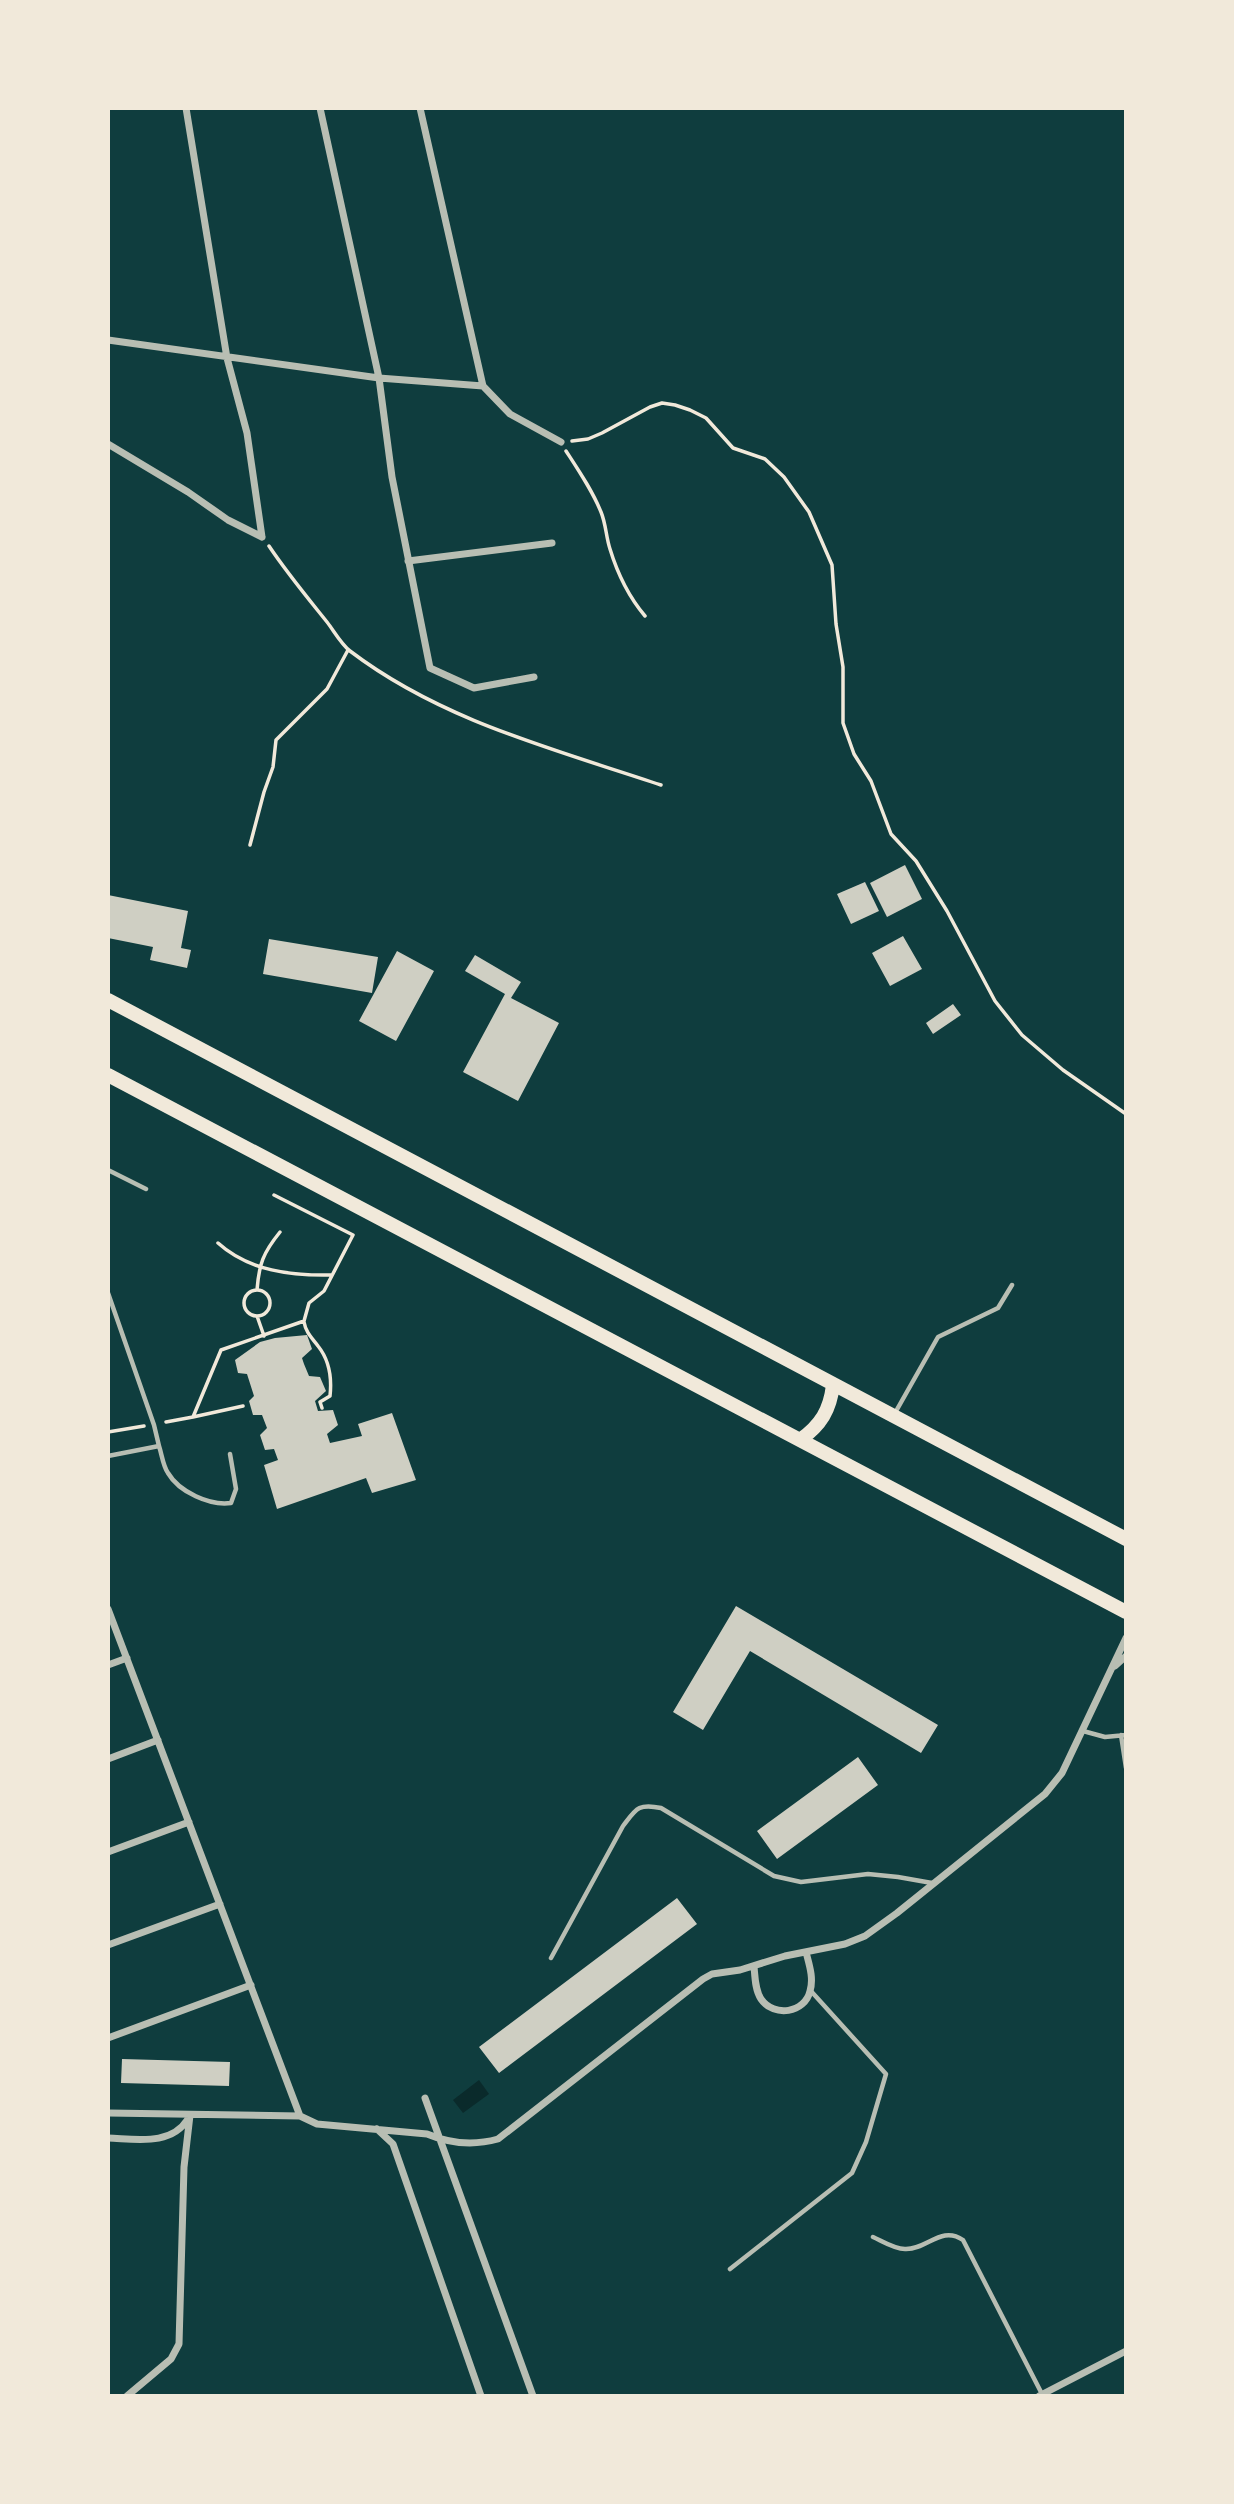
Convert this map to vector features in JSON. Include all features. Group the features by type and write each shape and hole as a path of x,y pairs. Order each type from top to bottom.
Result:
{"main road":[{"path":"108,1000 1125,1539"},
{"path":"108,1075 1125,1612"},
{"path":"800,1440 814,1430 824,1417 834,1385"}],"street":[{"path":"186,108 226,358 247,433 262,537"},
{"path":"320,108 379,378 392,477 430,668 474,688 534,677"},
{"path":"420,108 483,386 510,414 561,442"},
{"path":"108,340 379,378 483,386"},
{"path":"108,444 188,492 228,520 262,537"},
{"path":"408,561 552,543"},
{"path":"108,1609 300,2116"},
{"path":"108,2113 300,2116 317,2124 427,2134 440,2139 481,2144 498,2139 695,1984 712,1974 845,1944 865,1936 897,1913 1045,1794 1062,1773 1125,1637"},
{"path":"1112,1669 1125,1656"},
{"path":"108,1665 127,1658"},
{"path":"108,1759 158,1740"},
{"path":"108,1852 189,1822"},
{"path":"108,1945 220,1904"},
{"path":"754,1966 760,1997 774,2010 792,2010 800,2006 810,1990 806,1952"},
{"path":"108,2038 251,1985"},
{"path":"425,2098 533,2396"},
{"path":"108,2138 167,2137 181,2129 190,2115"},
{"path":"127,2396 171,2360 179,2343 184,2167 190,2115"},
{"path":"377,2128 393,2144 481,2396"},
{"path":"1041,2395 1125,2351"}],"lane":[{"path":"108,1170 146,1189"},
{"path":"892,1416 938,1337 998,1308 1012,1285"},
{"path":"108,1293 154,1425 168,1474 195,1495 217,1505 231,1503 236,1489 230,1454"},
{"path":"108,1457 159,1447"},
{"path":"1082,1731 1105,1737 1123,1735 1125,1768"},
{"path":"551,1958 623,1826 637,1808 645,1806 661,1808 774,1876 801,1882 867,1874 932,1883"},
{"path":"730,2269 852,2173 866,2142 886,2074 810,1990"},
{"path":"873,2237 901,2249 912,2248 944,2235 963,2240 1041,2395"}],"path":[{"path":"645,616 619,573 602,514 561,442 588,439 634,414 662,403 690,410 706,418 733,448 765,459 784,477 809,512 832,565 836,624 843,667 843,723 854,754 871,781 891,834 916,861 947,911 995,1001 1022,1035 1063,1070 1125,1114"},
{"path":"262,537 348,650 419,696 471,722 661,785"},
{"path":"250,845 273,767 276,740 327,688 348,650"},
{"path":"274,1195 353,1235 324,1291 309,1303 304,1312 306,1331 326,1357 332,1380 330,1396 320,1402 322,1408"},
{"path":"257,1290 259,1266 268,1247 279,1233"},
{"path":"218,1243 228,1252 259,1266 304,1276 332,1275"},
{"path":"257,1290 267,1295 270,1303 265,1313 257,1316 249,1313 244,1301 248,1293 257,1290"},
{"path":"257,1316 264,1336"},
{"path":"193,1417 221,1350 304,1321"},
{"path":"108,1432 243,1406"}],"water":[{"path":"479,2080 489,2094 463,2113 453,2100"}],"building":[{"path":"905,865 922,899 887,917 870,883"},
{"path":"865,882 879,911 851,924 837,894"},
{"path":"108,895 188,911 181,948 191,950 187,968 150,960 153,947 108,938"},
{"path":"903,936 922,969 890,986 872,953"},
{"path":"269,939 378,957 372,993 263,974"},
{"path":"397,951 434,971 396,1041 359,1021"},
{"path":"475,955 521,982 511,998 559,1023 518,1101 463,1072 505,994 465,971"},
{"path":"953,1004 961,1015 933,1034 926,1023"},
{"path":"307,1335 312,1349 302,1358 304,1364 309,1376 320,1377 326,1391 315,1401 318,1411 333,1410 338,1425 327,1434 330,1443 362,1436 358,1424 392,1413 416,1480 372,1493 366,1478 277,1509 264,1465 278,1460 274,1449 265,1450 260,1435 267,1428 262,1415 253,1415 249,1401 254,1396 247,1374 238,1373 235,1360 260,1342"},
{"path":"736,1606 938,1725 921,1753 750,1651 703,1730 673,1712"},
{"path":"858,1757 878,1785 777,1859 757,1831"},
{"path":"677,1898 697,1924 499,2073 479,2047"},
{"path":"122,2059 230,2062 229,2086 121,2083"}]}
